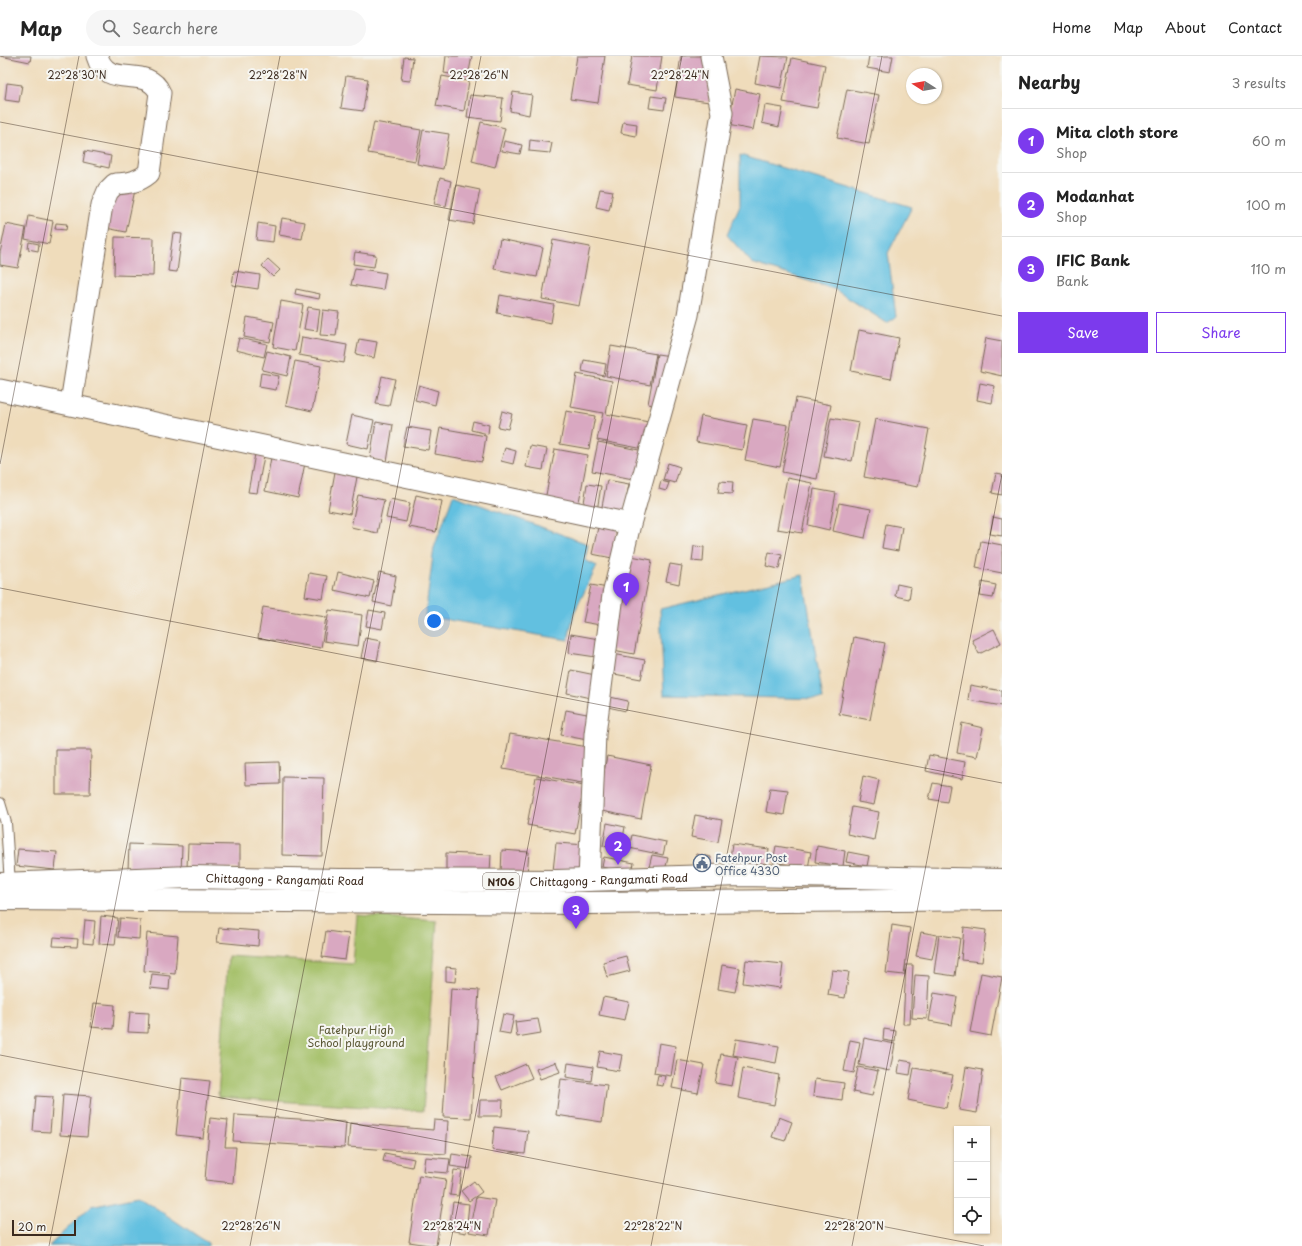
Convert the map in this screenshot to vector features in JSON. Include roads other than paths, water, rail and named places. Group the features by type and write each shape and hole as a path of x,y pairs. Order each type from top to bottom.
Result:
{"highway":[{"name":"Chittagong - Rangamati Road","path":"4,889 191,877 340,880 590,880 741,875 1002,880"},
{"name":"Chittagong - Rangamati Road","path":"4,889 580,903 1002,899"}],"street":[{"path":"71,403 102,205 108,191 115,184 139,181 149,173 160,93 157,86 150,80 112,74 105,71 99,64 97,56"},
{"path":"590,880 595,734 613,595 630,524 688,315 722,113 711,56"},
{"path":"0,390 71,403 630,524"}],"lane":[{"path":"0,803 6,823 4,889"}],"water":[{"path":"740,155 912,207 888,253 896,317 887,323 834,289 752,263 727,235 740,205"},
{"path":"453,495 588,544 585,560 597,566 574,613 568,640 425,616 434,548"},
{"path":"803,575 823,699 664,695 660,609"},
{"path":"138,1196 208,1243 208,1246 49,1246 91,1206"}],"place":[{"name":"Mita cloth store","path":"626,606"},
{"name":"Fatehpur Post Office 4330","path":"702,863"},
{"name":"Modanhat","path":"618,865"},
{"name":"IFIC Bank","path":"576,929"}],"park label":[{"name":"Fatehpur High School playground","path":"356,1035"}]}
